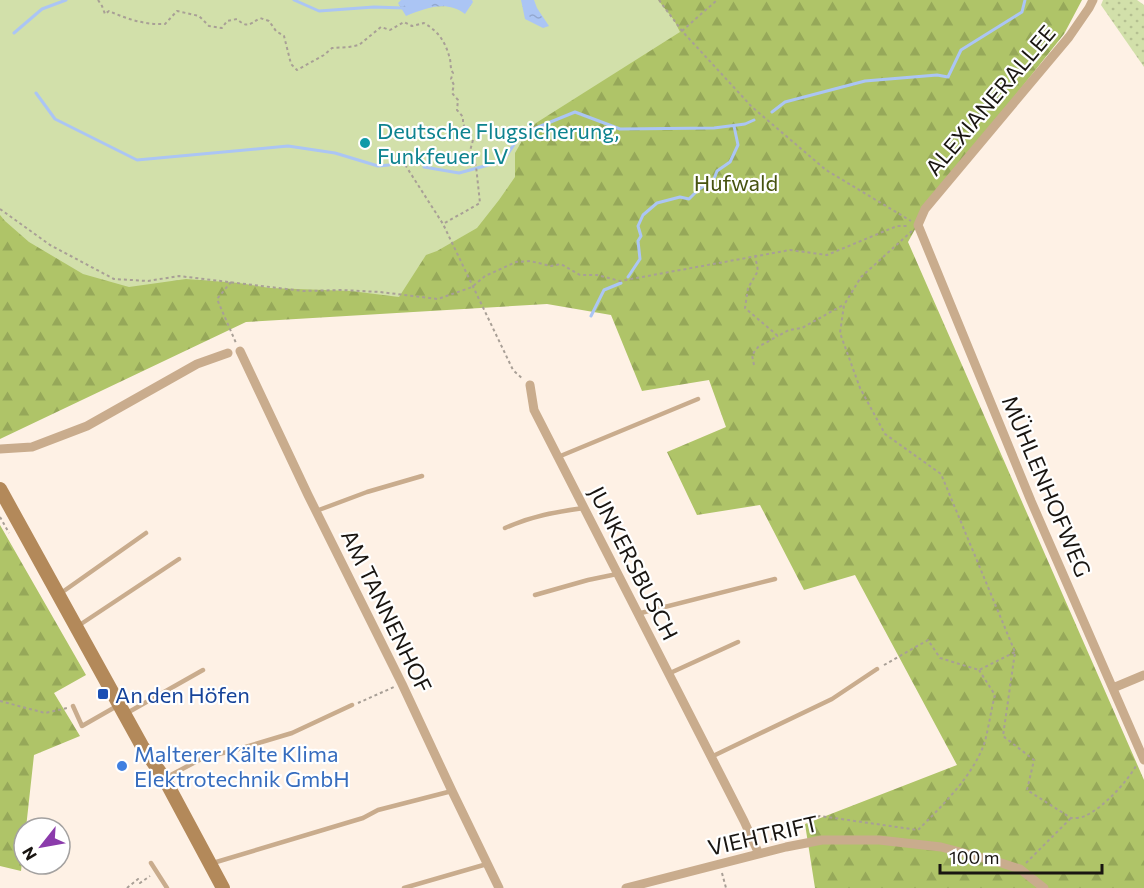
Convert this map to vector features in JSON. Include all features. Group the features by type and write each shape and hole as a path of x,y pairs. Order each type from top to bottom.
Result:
{"street":[{"name":"ALEXIANERALLEE","path":"918,225 926,209 1069,37 1093,0"},
{"name":"MÜHLENHOFWEG","path":"918,225 1031,501 1144,757"},
{"name":"AM TANNENHOF","path":"240,351 499,888"},
{"path":"0,449 32,447 79,430 197,364 228,353"},
{"name":"JUNKERSBUSCH","path":"530,385 534,410 759,854"},
{"path":"0,489 142,746 164,778 223,888"},
{"path":"1113,688 1144,675"},
{"name":"VIEHTRIFT","path":"626,888 822,840 879,840 941,847 998,862 1020,869 1044,888"}],"lane":[{"path":"228,353 240,351"},
{"path":"558,457 698,399"},
{"path":"316,511 367,492 422,476"},
{"path":"505,528 526,519 584,508"},
{"path":"58,595 146,533"},
{"path":"76,628 179,559"},
{"path":"535,596 617,574"},
{"path":"637,614 775,579"},
{"path":"668,674 738,642"},
{"path":"711,758 832,699 877,669"},
{"path":"73,706 82,726 122,710 203,670"},
{"path":"164,778 205,757 292,733 352,705"},
{"path":"211,864 363,818 378,810 452,791"},
{"path":"151,862 167,888"},
{"path":"404,888 488,864"}],"path":[{"path":"98,0 105,14 109,11 124,18 151,25 165,24 177,11 199,16 209,26 222,28 227,21 237,19 243,25 248,25 260,18 269,21 276,31 284,36 291,64 297,70 332,48 359,45 381,27 390,30 404,22 412,26 424,23 434,29 441,36 450,60 453,73 451,79 454,85 452,93 458,100 457,110 463,117 463,124 473,140 470,151 476,166 480,203 443,224"},
{"path":"659,0 682,31 752,107 826,170 918,225"},
{"path":"682,31 717,0"},
{"path":"402,160 443,224 513,370 530,385"},
{"path":"0,209 50,245 114,279 148,281 179,276 303,291 342,290 438,298 472,287 485,276 516,262 530,261 552,266 561,264 580,275 597,275 620,280 790,250 827,255 897,226 918,225"},
{"path":"918,225 861,277 844,305 840,333 860,388 885,434 941,474 1015,652 1003,736 1034,760 1027,790 1071,818"},
{"path":"755,255 758,271 748,288 745,308 778,336"},
{"path":"231,282 217,299 240,351"},
{"path":"754,365 752,355 758,347 789,330 802,328 844,305"},
{"path":"759,854 784,825 820,816 918,830 940,808 969,772 984,743 995,695 979,670 940,658 928,640 877,669"},
{"path":"979,670 1015,652"},
{"path":"352,705 402,684"},
{"path":"0,701 45,713 73,706"},
{"path":"1020,869 1071,818 1084,816 1100,806 1129,777 1144,757"},
{"path":"720,865 726,888"},
{"path":"127,888 138,879 141,883 157,871"}],"green space":[{"path":"0,0 658,0 674,20 680,32 536,123 526,134 515,153 515,177 477,228 426,255 399,297 351,291 270,288 186,279 129,287 83,274 29,242 0,215"},
{"name":"Hufwald","path":"534,0 1082,0 1064,34 929,204 908,242 1144,780 1144,888 815,888 805,824 957,765 855,575 804,590 760,505 697,515 667,452 726,427 709,380 642,391 611,315 547,304 246,322 0,439 0,93"},
{"path":"1103,0 1137,0 1144,5 1144,67 1101,5"},
{"path":"0,525 86,675 54,693 80,736 34,755 27,816 12,816 12,869 0,866"}],"water":[{"path":"401,0 472,0 473,2 465,14 444,6 429,8 406,16 398,3"},
{"path":"521,0 534,0 549,26 543,28 525,19"}],"waterway":[{"path":"14,33 42,9 66,0"},
{"path":"294,0 319,11 374,7 404,8"},
{"path":"772,112 785,102 865,81 937,75 948,77 961,50 1022,12 1025,0"},
{"path":"36,93 55,119 137,160 288,146 335,153 378,166 389,165"},
{"path":"424,167 459,173 503,161 521,134 575,112 620,129 714,128 745,124 754,120"},
{"path":"628,277 640,259 638,241 641,236 638,226 643,215 657,203 680,197 689,199 714,179 717,171 730,162 738,145 734,126"},
{"path":"591,316 604,290 621,283"}],"place":[{"name":"Deutsche Flugsicherung, Funkfeuer LV","path":"365,143"},
{"name":"An den Höfen","path":"103,694"},
{"name":"Malterer Kälte Klima Elektrotechnik GmbH","path":"122,766"}]}
